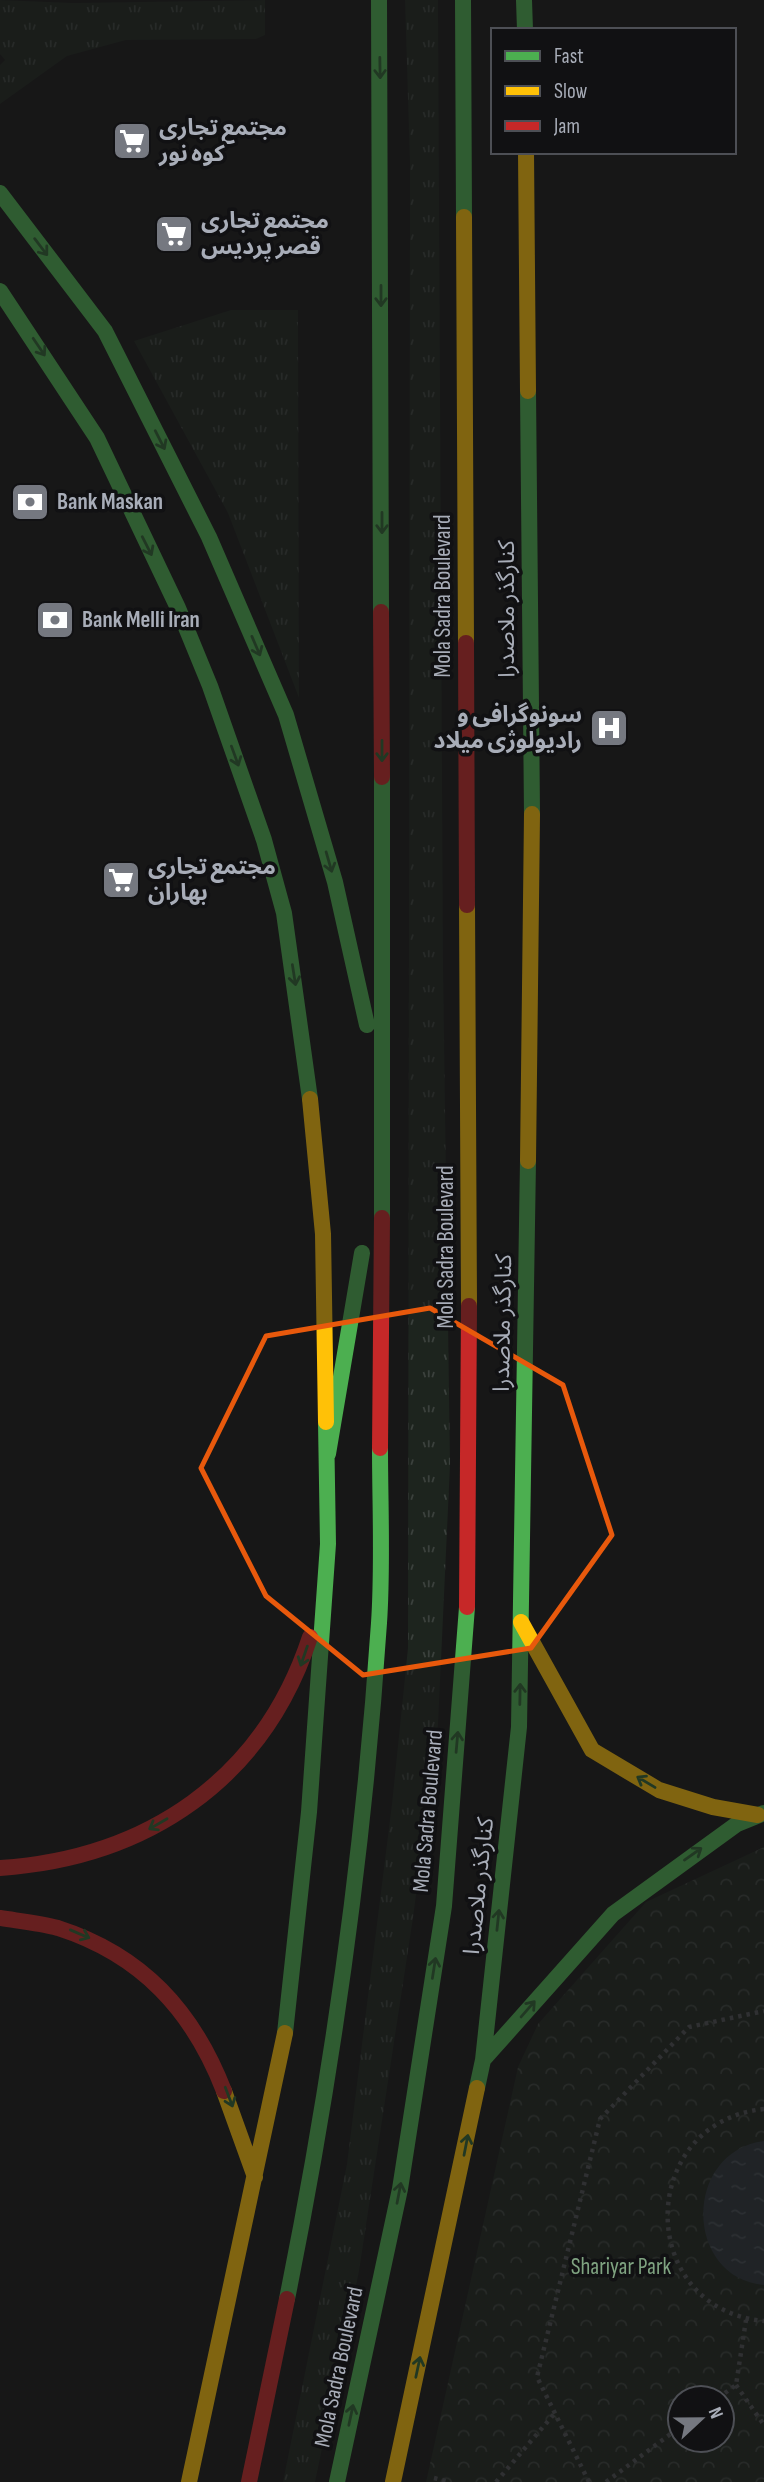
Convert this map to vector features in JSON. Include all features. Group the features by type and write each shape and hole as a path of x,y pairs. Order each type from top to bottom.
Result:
{"main road":[{"path":"249,2482 310,2185 352,1911 379,1621 383,1098 379,0"},
{"name":"Mola Sadra Boulevard","path":"337,2482 400,2189 442,1920 467,1616 469,1283 463,0"},
{"path":"524,0 525,28"},
{"name":"کنارگذر ملاصدرا","path":"393,2482 483,2060 519,1727 532,871 526,154"},
{"path":"0,193 105,331 209,537 286,715 335,882 383,1098 356,1297 328,1454"},
{"path":"0,291 97,438 178,608 241,772 284,913 317,1148 324,1234 328,1454 325,1591 309,1812 285,2035 256,2181 189,2482"},
{"path":"0,1868 24,1868 68,1861 112,1847 153,1828 198,1800 242,1758 278,1713 302,1663 325,1591"},
{"path":"521,1622 592,1750 659,1790 713,1807 761,1814"},
{"path":"483,2060 613,1914 737,1824 761,1814"},
{"path":"7,1919 65,1928 104,1945 139,1966 166,1993 192,2024 218,2071 256,2181"},
{"path":"235,2482 257,2442"}],"path":[{"path":"589,2482 537,2377 600,2119 689,2027 764,2011"},
{"path":"764,2109 745,2111 712,2126 686,2152 670,2185 665,2219 672,2253 689,2283 715,2306 746,2320 764,2321"},
{"path":"746,2320 736,2385 764,2425"},
{"path":"496,2482 555,2413"},
{"path":"606,2482 666,2437"}],"highlighted area":[{"path":"430,1308 563,1385 612,1535 531,1648 363,1675 266,1596 201,1468 266,1336"}],"green space":[{"path":"0,0 73,3 265,0 265,35 256,39 126,40 67,56 0,104 0,65 5,60 0,54"},
{"path":"405,0 438,0 443,964 450,1465 438,1725 413,1918 359,2271 315,2482 283,2482 347,2164 392,1804 408,1648 410,164"},
{"path":"231,310 298,310 299,698 228,513 134,341"},
{"name":"Shariyar Park","path":"764,1847 764,2482 426,2482 518,2067 538,2024 646,1902"}],"water":[{"path":"764,2141 764,2285 738,2277 719,2261 707,2239 703,2214 707,2190 718,2167 737,2150"}],"traffic: fast":[{"path":"379,0 381,612"},
{"path":"463,0 464,217"},
{"path":"524,0 525,28"},
{"path":"0,193 105,331 209,537 286,715 335,882 367,1025"},
{"path":"0,291 97,438 178,608 210,686 264,840 284,913 310,1099"},
{"path":"528,391 532,814"},
{"path":"382,777 382,1218"},
{"path":"477,2088 483,2060 519,1727 528,1161"},
{"path":"328,1454 362,1253"},
{"path":"285,2033 309,1812 328,1544 326,1422"},
{"path":"287,2299 332,2047 365,1793 380,1601 380,1448"},
{"path":"337,2482 400,2189 444,1906 467,1607"},
{"path":"483,2060 613,1914 737,1824 764,1813"}],"traffic: slow":[{"path":"526,154 528,391"},
{"path":"464,217 466,643"},
{"path":"528,1161 532,814"},
{"path":"467,905 469,1306"},
{"path":"310,1099 323,1234 326,1422"},
{"path":"521,1622 592,1750 659,1790 713,1807 758,1815"},
{"path":"189,2482 285,2033"},
{"path":"393,2482 477,2088"},
{"path":"224,2091 255,2177"}],"traffic: jam":[{"path":"381,612 382,777"},
{"path":"466,643 467,905"},
{"path":"380,1448 382,1218"},
{"path":"467,1607 469,1306"},
{"path":"0,1868 54,1861 104,1848 150,1828 192,1802 230,1770 262,1732 289,1688 310,1637"},
{"path":"0,1918 58,1928 88,1939 139,1970 180,2011 197,2036 224,2091"},
{"path":"249,2482 287,2299"}],"place":[{"name":"مجتمع تجاری کوه نور","path":"132,141"},
{"name":"مجتمع تجاری قصر پردیس","path":"174,234"},
{"name":"Bank Maskan","path":"30,502"},
{"name":"Bank Melli Iran","path":"55,620"},
{"name":"سونوگرافی و رادیولوژی میلاد","path":"609,728"},
{"name":"مجتمع تجاری بهاران","path":"121,880"}]}
